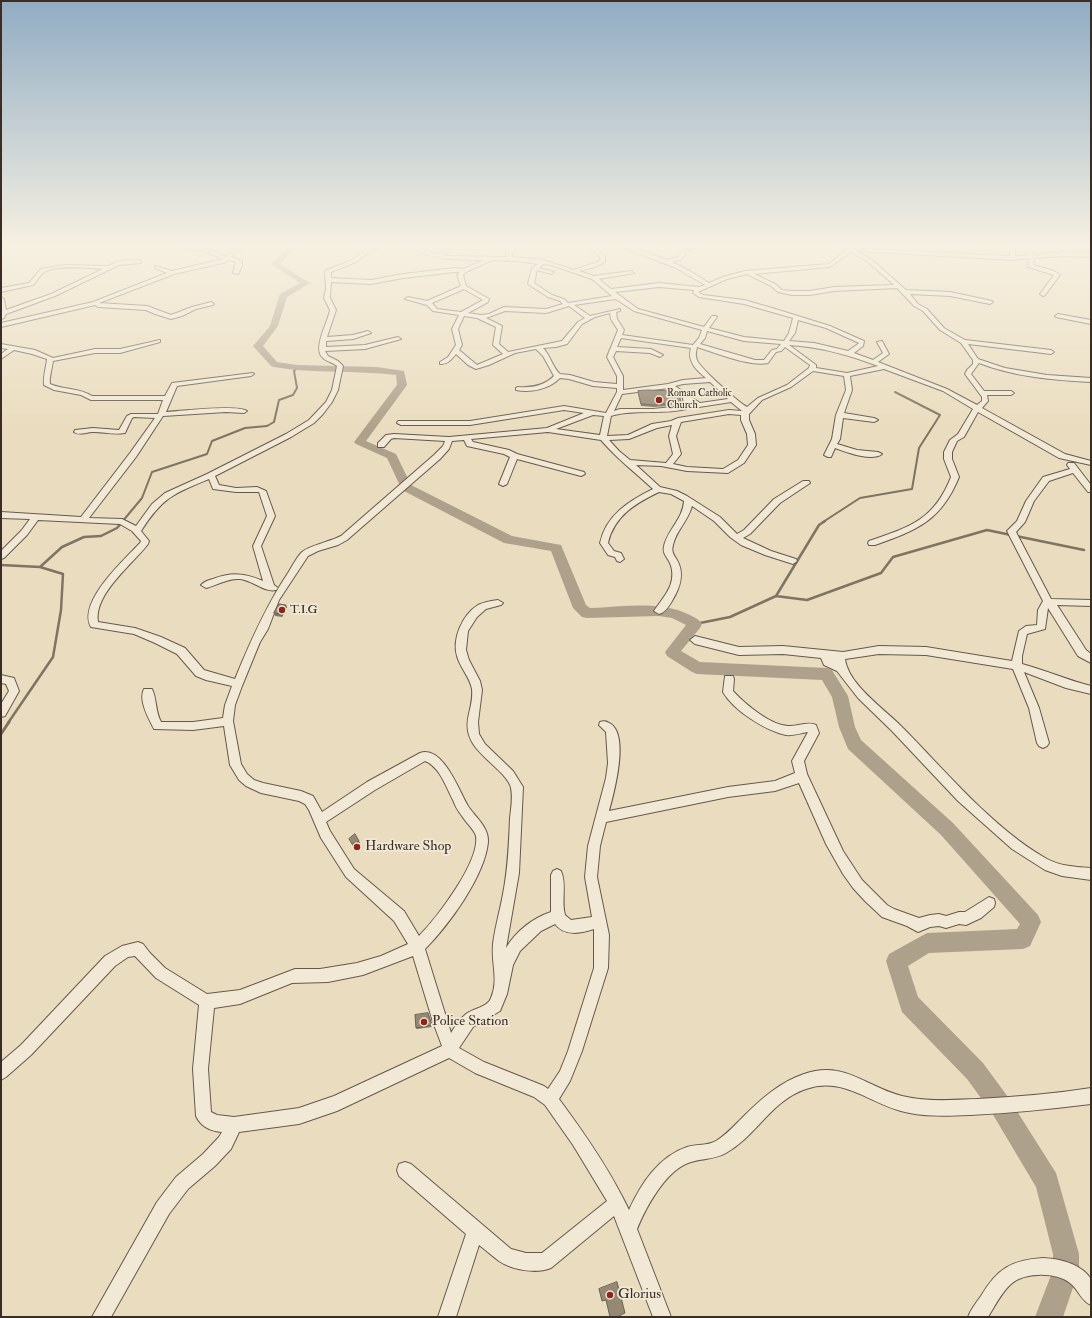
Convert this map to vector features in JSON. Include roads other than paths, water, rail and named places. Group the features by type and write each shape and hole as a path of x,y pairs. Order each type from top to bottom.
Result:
{"street":[{"path":"2,310 1,324 73,308"},
{"path":"140,308 147,308 171,317 180,315 196,308"},
{"path":"136,532 162,499 171,493 287,438 309,425 330,400 335,388 339,369 336,362 325,357 322,349 323,339 332,315 331,308"},
{"path":"434,308 435,310 463,313 480,317 499,326 496,346 507,354"},
{"path":"442,363 450,358 460,343 455,329 463,313 475,308"},
{"path":"480,317 491,315 504,309 546,311 557,308"},
{"path":"574,308 589,318"},
{"path":"455,350 470,364 476,367 487,364 507,354 563,343 569,339 580,323 589,318 621,308"},
{"path":"631,308 657,316 750,340 823,346 850,353 934,386 978,408 1065,457 1091,463"},
{"path":"763,308 846,334 862,342 861,345 850,353"},
{"path":"921,308 925,310 938,324 963,342 975,363 1036,375 1091,380"},
{"path":"603,438 608,415 621,389 620,376 610,357 620,330 614,319 613,311"},
{"path":"1058,316 1091,322"},
{"path":"714,317 706,329 702,341 695,346 692,354 694,361 702,373 719,386 746,412"},
{"path":"619,336 695,346 763,362 768,360 774,351 779,350 785,344 792,331 796,317"},
{"path":"323,339 368,333"},
{"path":"322,349 365,347 398,339"},
{"path":"50,360 95,351 120,351 158,341"},
{"path":"874,362 886,354 880,342"},
{"path":"963,342 1051,352"},
{"path":"785,344 810,362 813,365 812,369"},
{"path":"1,346 42,354 50,358 49,373 46,378 47,385 56,390 83,393 91,398 155,400 168,398"},
{"path":"537,347 548,356 552,369 558,376 570,377 593,384 621,389 670,386 675,383 710,380"},
{"path":"1,356 12,349"},
{"path":"614,349 651,351 660,355"},
{"path":"872,543 907,531 931,516 949,492 955,477 948,459 948,452 954,440 961,435 973,413 985,401 985,397 968,374 975,363"},
{"path":"381,445 389,437 394,436 449,439 548,430 603,438 629,437 655,426 673,423 678,420 729,412 746,412 760,400 789,386 812,369 847,376 884,367"},
{"path":"84,519 133,455 161,415 172,386 178,383 251,374"},
{"path":"518,389 527,390 542,387 550,384 558,376"},
{"path":"828,455 836,440 840,415 849,390 847,376"},
{"path":"670,386 699,405 732,400"},
{"path":"982,393 1011,393"},
{"path":"401,423 470,423 564,408 594,414 608,415 613,412 620,411 653,412 684,408 688,404 686,397"},
{"path":"78,432 94,430 122,431 132,415 161,415 226,410 244,411"},
{"path":"628,462 668,465 687,469 725,471 741,461 746,450 752,445 751,434 745,420 746,412"},
{"path":"548,430 578,417 594,414"},
{"path":"840,415 874,420"},
{"path":"668,465 678,451 672,436 678,420"},
{"path":"466,437 470,444 506,452 514,456 581,474"},
{"path":"603,438 616,453 658,489 672,492 688,500 717,519 737,538 760,550 793,561"},
{"path":"449,439 442,452 421,470 410,483 344,538 335,543 315,549 305,554 280,591 263,630 255,642 236,686 230,705 228,721 236,765 243,777 250,783 261,788 301,796 312,804 325,834 350,873 399,916 417,946 440,1022 451,1050 456,1055 480,1068 539,1091 550,1100 583,1145 617,1203 629,1229 662,1317"},
{"path":"833,445 868,455 878,454"},
{"path":"503,484 514,456"},
{"path":"1065,457 1091,490"},
{"path":"1074,470 1046,479 1030,501 1021,522 1011,531 1048,602 1054,608 1082,653 1091,660"},
{"path":"211,475 216,487 236,490 257,489 262,491 265,495 271,516 257,546 270,587"},
{"path":"737,538 747,532 776,500 806,483"},
{"path":"620,559 618,555 611,553 604,543 608,527 630,505 658,489"},
{"path":"659,611 670,598 678,573 673,561 668,555 668,548 671,537 687,513 688,500"},
{"path":"1,515 35,518 84,519 122,522 129,525 141,535 145,541 144,544 122,566 98,602 92,616 94,625 135,631 158,640 181,651 200,673 206,676 236,683 236,686"},
{"path":"1,556 24,533 35,518"},
{"path":"206,585 233,575 248,577 280,591"},
{"path":"1048,602 1091,603"},
{"path":"1042,743 1034,708 1017,666 1016,656 1024,630 1039,630 1042,627 1042,610 1048,602"},
{"path":"498,603 484,606 478,610 465,626 460,640 462,657 472,675 477,690 472,718 473,732 484,749 505,769 517,787 511,885 499,953 499,967 503,978"},
{"path":"696,640 739,651 783,650 839,656 849,656 879,650 926,651 1017,666 1038,672 1070,685 1091,690"},
{"path":"825,654 828,662 841,668"},
{"path":"839,656 841,668 858,690 946,780 1001,832 1049,867 1067,872 1091,874"},
{"path":"1,679 10,681 14,691 1,712"},
{"path":"729,679 728,692 734,700 772,726 786,731 810,727 812,728 814,733 798,761 801,776 810,791 825,830 837,853 854,878 882,910 895,917 913,920 918,925 930,921 939,920 946,922 959,918 966,919 989,903"},
{"path":"148,692 152,717 158,726 203,726 228,721"},
{"path":"550,1100 565,1076 575,1051 601,968 602,936 598,922 591,877 594,846 612,778 614,763 613,738 611,730 604,725"},
{"path":"1,1072 26,1050 110,961 123,951 138,949 145,959 164,977 206,1000 244,996 294,975 313,976 371,966 417,946 433,930 458,897 469,878 482,841 481,832 464,811 436,762 424,756 410,762 371,786 320,820"},
{"path":"602,818 727,792 781,785 801,776"},
{"path":"557,875 557,917 561,923 569,926 588,926 598,922"},
{"path":"206,1000 207,1009 201,1053 199,1086 204,1116 214,1123 234,1125 299,1116 337,1103 451,1050 459,1033 465,1026 476,1016 492,1009 495,1005 501,990 509,955 513,946 521,937 542,922 550,918 557,917"},
{"path":"629,1229 643,1201 659,1177 672,1164 687,1155 716,1149 727,1142 781,1094 793,1086 813,1079 828,1077 859,1084 899,1104 949,1108 1052,1101 1091,1096"},
{"path":"101,1317 163,1208 182,1183 209,1160 225,1143 234,1125"},
{"path":"405,1170 506,1256 526,1262 545,1262 617,1203"},
{"path":"447,1317 475,1231"},
{"path":"977,1317 1000,1283 1008,1276 1020,1270 1038,1266 1055,1267 1066,1270 1088,1287"}],"waterway":[{"path":"280,308 274,326 258,346 274,364 297,368 377,370 401,373 402,385 360,442 392,456 406,487 509,540 556,548 580,608 587,613 659,611 675,614 695,624 672,652 697,668 827,674 840,696 847,727 854,744 947,829 1031,922 1023,939 927,943 896,961 910,1004 975,1071 1000,1105 1047,1182 1066,1254 1066,1270 1049,1317"},
{"path":"122,522 142,498 152,472 207,454 212,441 245,428 267,426 274,422 279,400 293,395 297,388 294,371 297,368"},
{"path":"823,522 860,498 912,489 919,448 940,415 895,392"},
{"path":"40,567 62,547 84,537 101,536 117,528 123,521"},
{"path":"776,596 819,525 825,521"},
{"path":"776,596 807,600 881,573 893,557 987,530 1011,535"},
{"path":"1016,536 1084,550"},
{"path":"1,565 40,567"},
{"path":"8,723 53,657 61,610 63,574 40,567"},
{"path":"695,624 730,617 776,596"},
{"path":"1,734 9,722"}],"place":[{"name":"Roman Catholic Church","path":"659,400"},
{"name":"T.I.G","path":"282,610"},
{"name":"Hardware Shop","path":"357,847"},
{"name":"Police Station","path":"424,1022"},
{"name":"Glorius","path":"610,1295"}]}
